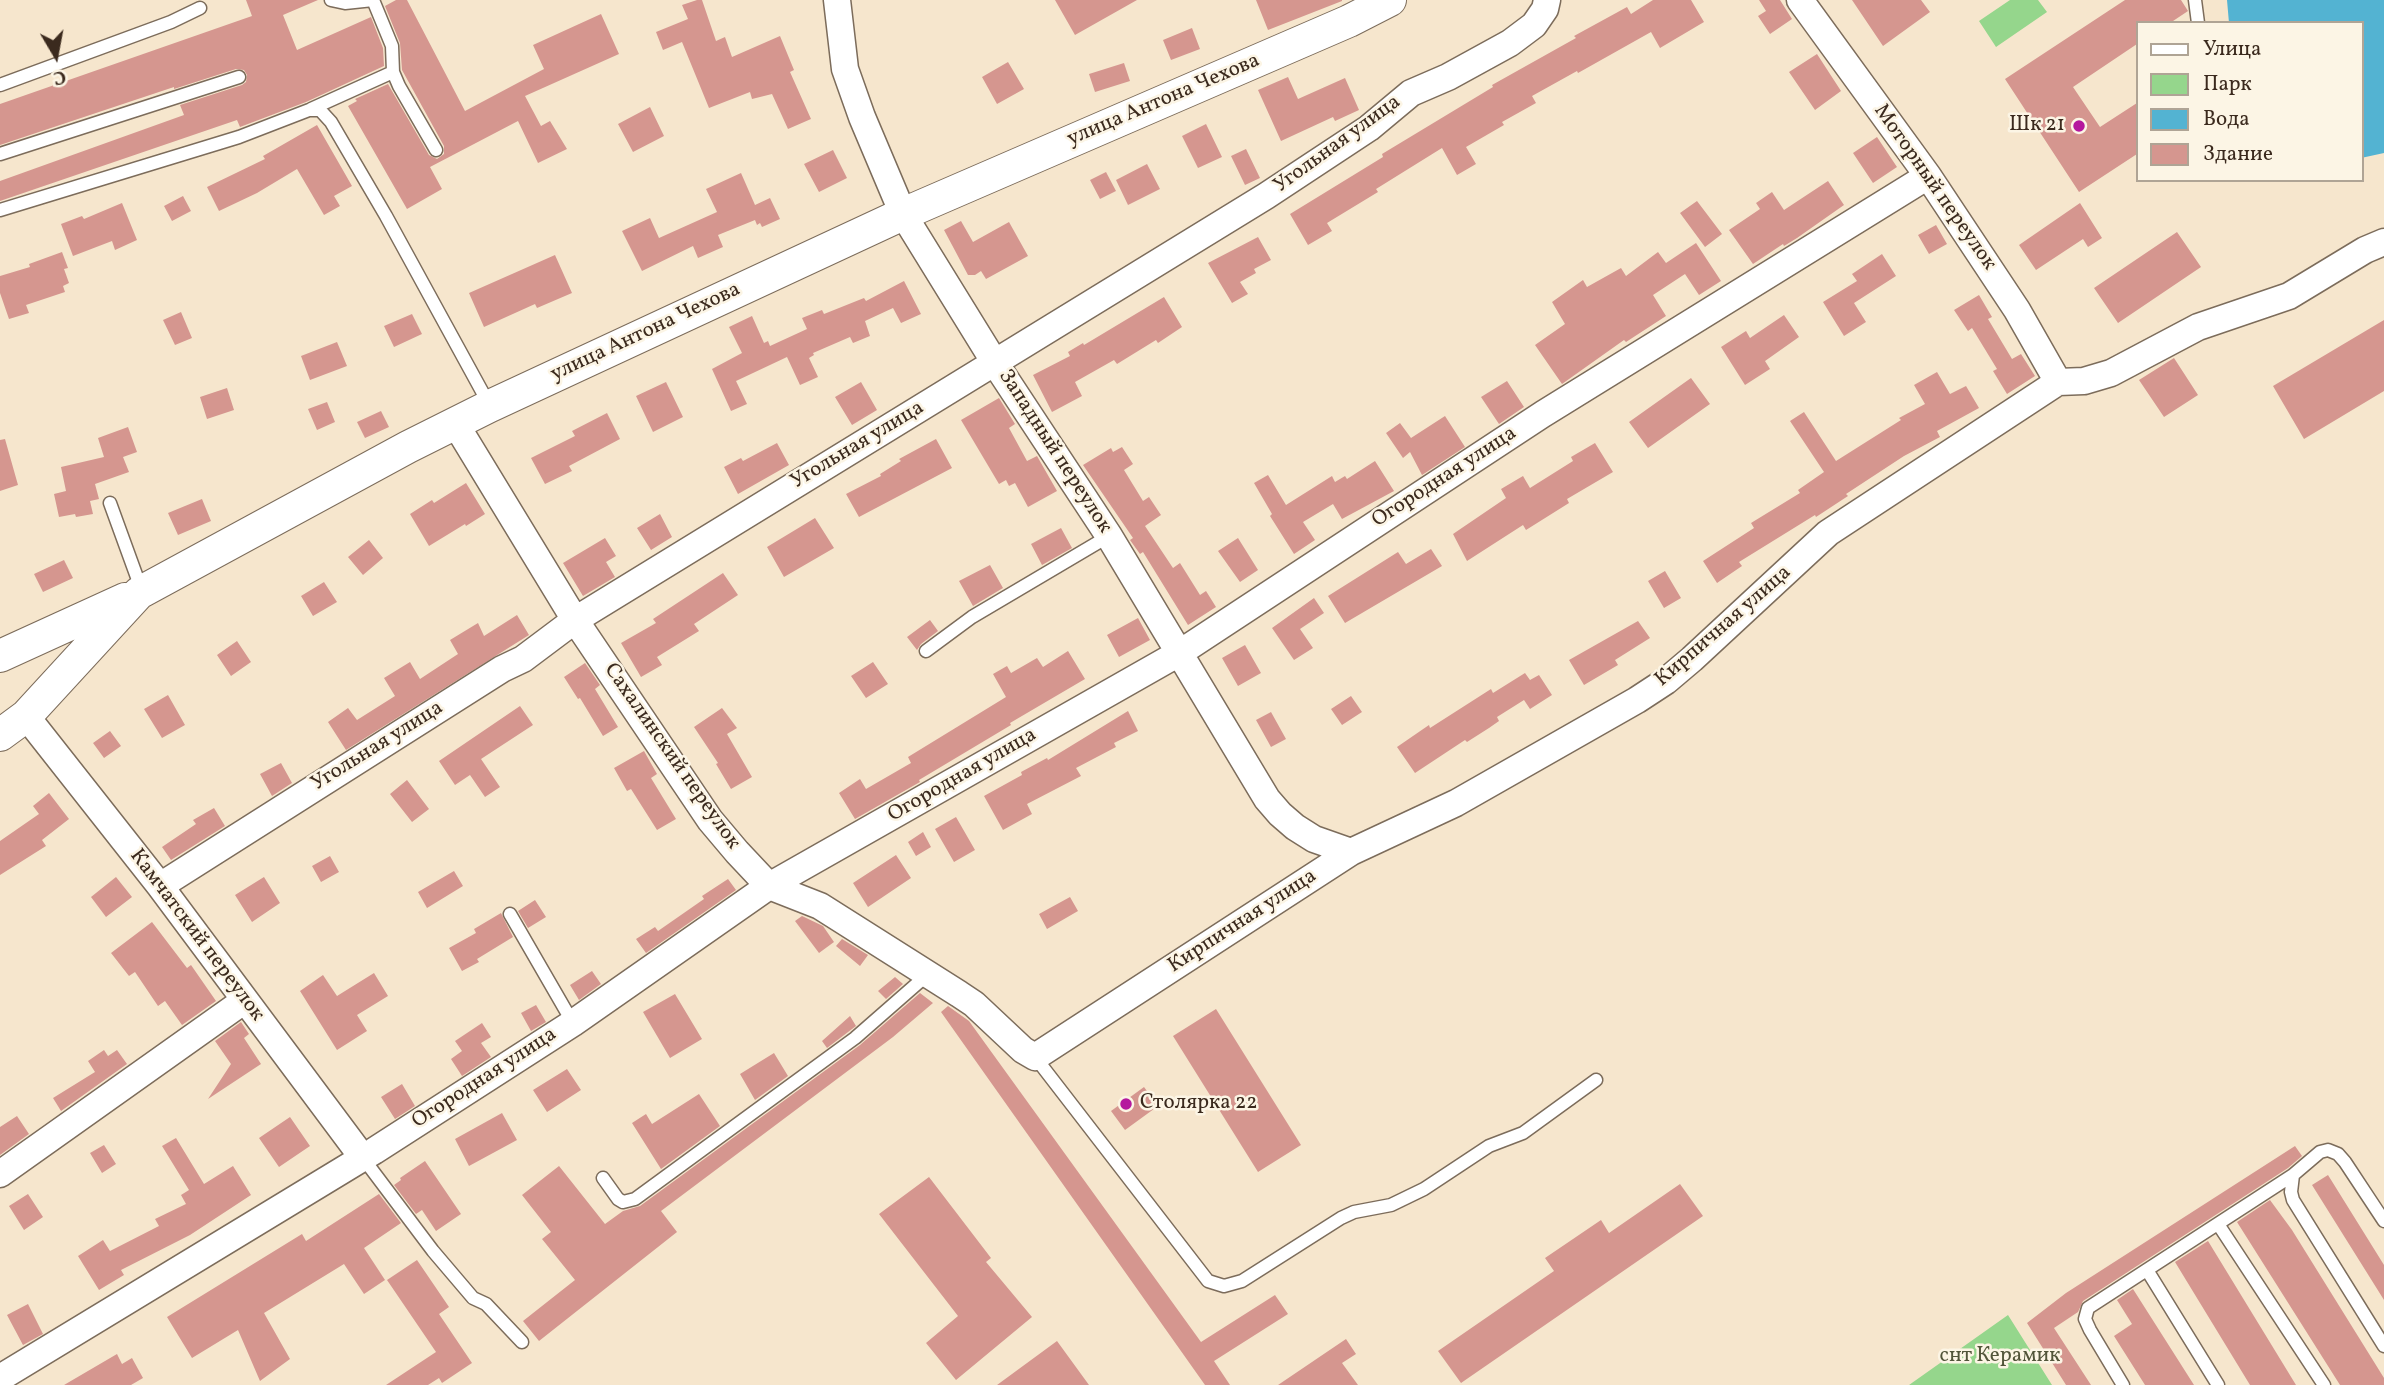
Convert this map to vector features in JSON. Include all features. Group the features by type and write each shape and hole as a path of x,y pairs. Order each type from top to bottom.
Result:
{"street":[{"name":"Западный переулок","path":"837,0 845,69 903,214 995,363 1109,536 1267,799 1280,814 1314,839 1351,852"},
{"name":"улица Антона Чехова","path":"0,735 26,716 141,592 455,423 903,214 1349,21 1390,0"},
{"name":"Угольная улица","path":"160,886 502,669 523,659 575,620 1266,196 1369,128 1411,93 1448,77 1510,43 1534,25 1545,9 1547,0"},
{"name":"Моторный переулок","path":"1800,0 1927,176 2017,310 2058,382"},
{"name":"Огородная улица","path":"2,1378 363,1158 573,1023 769,886 1181,652 1543,414 1927,176"},
{"name":"Кирпичная улица","path":"1035,1057 1351,852 1456,803 1666,681 1702,651 1828,533 2058,382 2099,378 2111,373 2198,327 2289,296 2365,250 2384,242"},
{"name":"Сахалинский переулок","path":"455,423 575,620 710,820 769,886 820,906 974,1004 1023,1050 1035,1057"},
{"path":"0,656 141,592"},
{"name":"Камчатский переулок","path":"26,716 160,886 363,1158"},
{"path":"0,1174 245,1000"}],"lane":[{"path":"331,0 345,3 373,0 392,46 393,72 398,86 436,150"},
{"path":"2195,0 2198,21"},
{"path":"0,85 171,22 200,8"},
{"path":"0,210 239,137 309,110 393,72"},
{"path":"0,154 239,77"},
{"path":"309,110 320,110 331,122 490,406"},
{"path":"110,503 141,592"},
{"path":"926,651 972,617 1109,536"},
{"path":"510,915 573,1023"},
{"path":"603,1178 618,1199 623,1202 635,1199 855,1038 927,975"},
{"path":"1035,1057 1208,1280 1224,1286 1242,1281 1348,1215 1391,1205 1424,1189 1489,1146 1523,1133 1596,1080"},
{"path":"2123,1385 2085,1319 2088,1308 2293,1175 2311,1158 2328,1150 2337,1154 2384,1221"},
{"path":"363,1158 433,1251 473,1298 486,1304 522,1342"},
{"path":"2293,1175 2293,1200 2384,1346"},
{"path":"2218,1224 2324,1385"},
{"path":"2147,1270 2218,1385"}],"green space":[{"path":"2010,0 2038,0 2047,12 1996,47 1979,21"},
{"name":"снт Керамик","path":"2008,1315 2052,1385 1909,1385"}],"water":[{"path":"2227,0 2384,0 2384,153 2363,158 2363,21 2229,21"}],"building":[{"path":"246,0 318,0 283,15 297,50 371,17 383,48 384,66 306,102 240,127 237,120 0,201 0,181 184,115 180,105 242,85 246,82 247,75 244,70 236,69 0,145 0,104 252,16"},
{"path":"396,0 407,0 465,111 544,69 533,45 601,14 619,54 525,96 541,126 550,121 567,149 538,163 518,121 430,167 442,189 407,209 348,106 357,101 355,99 388,84 429,155 437,159 444,154 444,146 402,70 400,43 385,6"},
{"path":"702,0 716,41 725,37 732,57 780,36 794,70 790,72 811,119 788,129 772,94 752,99 750,92 709,108 682,42 663,50 656,32 688,19 682,5"},
{"path":"1055,0 1137,0 1075,35"},
{"path":"1256,0 1342,0 1342,1 1268,30"},
{"path":"1653,0 1691,0 1704,22 1660,48 1651,32 1532,96 1536,103 1466,147 1476,164 1457,175 1442,148 1327,223 1332,231 1308,245 1290,214 1493,87 1492,85 1576,38 1574,36 1627,7 1631,14"},
{"path":"1759,0 1780,0 1792,19 1770,34 1758,16 1766,11"},
{"path":"1852,0 1921,0 1930,12 1883,46"},
{"path":"2125,0 2181,0 2188,11 2173,21 2136,21 2136,45 2073,87 2100,127 2136,104 2136,155 2079,192 2005,79"},
{"path":"1192,28 1200,49 1171,60 1163,40"},
{"path":"1817,54 1841,91 1815,110 1789,72"},
{"path":"1008,62 1024,89 997,104 982,77"},
{"path":"1124,63 1130,81 1095,92 1089,74"},
{"path":"1288,77 1298,99 1345,78 1359,110 1335,121 1333,117 1281,141 1258,90"},
{"path":"650,107 664,136 633,152 618,124"},
{"path":"1206,124 1222,157 1198,168 1182,136"},
{"path":"317,125 352,186 334,196 340,206 324,215 297,169 257,193 219,211 207,187 265,159 263,156"},
{"path":"1877,137 1897,167 1873,183 1853,153"},
{"path":"1246,149 1260,178 1245,185 1231,156"},
{"path":"833,150 847,178 819,192 804,164"},
{"path":"1147,164 1160,189 1128,205 1116,180"},
{"path":"1106,172 1116,191 1100,199 1090,180"},
{"path":"741,173 755,205 770,198 780,219 762,227 760,223 757,225 755,220 718,235 723,247 698,258 693,246 642,271 622,231 650,218 659,238 717,212 706,189"},
{"path":"1828,181 1844,205 1797,238 1753,264 1729,230 1760,209 1756,203 1772,192 1784,210"},
{"path":"183,196 191,211 172,221 164,206"},
{"path":"1697,201 1722,234 1705,247 1680,213"},
{"path":"122,203 137,240 115,250 112,241 73,256 61,224 82,216 84,219"},
{"path":"2080,203 2102,238 2088,247 2083,239 2036,270 2019,245"},
{"path":"961,221 973,242 1009,222 1028,256 986,279 981,271 968,275 944,230"},
{"path":"1936,225 1947,244 1929,254 1918,235"},
{"path":"2177,232 2201,267 2118,323 2094,288"},
{"path":"1258,237 1271,260 1254,269 1256,273 1240,282 1248,294 1232,303 1208,263"},
{"path":"1696,243 1721,281 1699,295 1685,274 1653,295 1666,316 1626,342 1624,340 1562,384 1535,345 1565,324 1552,302 1583,280 1587,287 1621,268 1626,276 1658,252 1666,263"},
{"path":"62,252 68,268 64,269 69,283 63,286 65,292 26,305 29,313 9,319 0,293 0,276 30,267 29,264"},
{"path":"1882,254 1896,276 1854,303 1866,322 1844,336 1823,302 1857,281 1852,274"},
{"path":"555,255 572,293 537,308 535,304 484,327 469,293"},
{"path":"904,281 921,314 901,323 893,308 865,321 870,336 853,343 850,337 813,353 809,358 818,377 800,385 787,357 736,381 747,404 731,411 712,369 742,353 729,327 752,316 764,343 768,341 770,346 807,329 802,318 822,310 824,314 864,298 866,301"},
{"path":"1979,295 1992,317 1988,319 2012,359 2021,354 2035,376 2007,394 1993,371 1997,369 1972,328 1968,331 1954,310"},
{"path":"1164,297 1182,327 1158,343 1156,340 1117,364 1114,360 1075,382 1082,396 1052,412 1033,375 1070,356 1068,352"},
{"path":"181,312 192,338 175,345 163,320"},
{"path":"412,314 422,334 394,347 384,326"},
{"path":"1784,315 1799,337 1765,361 1770,369 1745,385 1721,347 1746,331 1750,338"},
{"path":"2384,320 2384,391 2304,439 2273,386"},
{"path":"337,342 347,366 310,380 301,356"},
{"path":"2174,358 2198,395 2164,417 2139,380"},
{"path":"1937,372 1950,394 1966,386 1979,408 1937,431 1940,437 1904,456 1816,517 1815,515 1739,562 1742,566 1717,583 1703,561 1754,528 1751,523 1800,493 1798,490 1824,472 1790,421 1804,412 1836,461 1901,420 1899,418 1925,404 1914,385"},
{"path":"1691,378 1710,404 1648,448 1629,422"},
{"path":"1507,381 1524,407 1499,424 1481,397"},
{"path":"666,382 683,417 653,432 636,396"},
{"path":"861,382 877,410 852,425 835,397"},
{"path":"227,388 234,410 207,419 200,397"},
{"path":"999,398 1015,424 1009,428 1027,461 1037,456 1057,491 1028,507 1015,483 1009,486 1006,480 999,484 961,420"},
{"path":"327,402 335,422 317,430 308,409"},
{"path":"381,411 389,427 365,438 357,422"},
{"path":"607,413 620,439 569,466 572,471 545,484 531,458 575,436 572,431"},
{"path":"1445,416 1465,447 1422,475 1410,452 1403,458 1386,433 1400,423 1411,438"},
{"path":"128,427 137,452 123,457 129,472 95,484 99,499 90,501 93,514 59,517 54,494 66,491 61,467 104,457 98,438"},
{"path":"5,439 18,485 0,491 0,440"},
{"path":"936,439 952,468 859,517 846,494 881,476 880,474 901,461 899,459"},
{"path":"777,443 789,465 738,494 724,467 741,458 743,461"},
{"path":"1595,443 1613,472 1567,499 1569,503 1526,530 1523,525 1467,561 1453,534 1506,498 1501,489 1523,476 1530,488 1573,461 1571,457"},
{"path":"1122,447 1133,464 1124,470 1143,501 1149,497 1161,515 1145,526 1173,568 1180,563 1200,595 1206,591 1216,607 1188,625 1143,552 1140,554 1130,540 1133,538 1083,465 1111,448 1113,452"},
{"path":"1375,461 1394,491 1342,519 1333,504 1303,522 1315,540 1294,554 1270,516 1272,514 1254,483 1268,475 1286,505 1332,476 1335,482 1345,476 1347,479"},
{"path":"466,483 485,514 429,546 410,514"},
{"path":"202,499 211,521 178,535 168,513"},
{"path":"660,514 672,537 651,550 637,528"},
{"path":"815,518 834,548 784,577 767,547"},
{"path":"1061,528 1072,548 1042,565 1031,544"},
{"path":"605,538 616,556 606,562 615,577 583,596 563,563"},
{"path":"1238,538 1258,570 1240,582 1218,551"},
{"path":"369,540 383,558 363,575 348,557"},
{"path":"1431,549 1442,566 1345,623 1328,596 1398,552 1406,564"},
{"path":"64,560 73,578 43,592 34,574"},
{"path":"990,565 1003,588 973,606 959,581"},
{"path":"1665,571 1681,598 1664,608 1648,581"},
{"path":"723,573 738,595 694,624 699,631 657,657 662,665 641,677 621,643 656,623 653,619"},
{"path":"324,582 337,602 313,616 301,596"},
{"path":"1314,598 1324,613 1300,629 1313,648 1294,660 1272,628"},
{"path":"517,615 529,635 346,750 328,722 348,708 357,720 395,696 384,678 410,662 420,679 458,654 450,640 478,623 484,636"},
{"path":"1138,618 1150,640 1119,657 1107,635"},
{"path":"930,620 938,631 917,650 907,637"},
{"path":"1638,621 1650,638 1615,660 1618,665 1584,685 1569,660"},
{"path":"237,641 251,662 231,676 217,655"},
{"path":"1245,645 1261,673 1238,686 1222,658"},
{"path":"1068,651 1085,679 1010,723 1011,725 919,780 920,782 855,819 839,793 860,779 866,789 911,763 908,757 1006,697 993,674 1007,666 1011,673 1037,658 1043,667"},
{"path":"873,662 888,684 866,698 851,676"},
{"path":"585,663 600,685 595,689 618,727 603,736 564,677"},
{"path":"1525,673 1530,680 1539,675 1552,695 1530,709 1524,700 1497,717 1499,721 1489,728 1467,742 1465,740 1415,773 1397,747 1491,689 1493,693"},
{"path":"168,695 185,725 162,738 144,709"},
{"path":"1351,696 1362,712 1342,725 1331,709"},
{"path":"520,706 533,725 481,759 500,787 485,797 470,775 455,785 439,761"},
{"path":"722,708 737,728 727,734 752,777 731,789 716,764 718,763 694,727"},
{"path":"1128,711 1138,731 1114,743 1116,747 1076,768 1081,776 1027,804 1032,814 1003,830 984,796"},
{"path":"1271,712 1286,739 1271,747 1256,720"},
{"path":"110,731 121,746 104,758 93,743"},
{"path":"644,751 657,774 651,778 676,819 657,830 631,789 627,791 614,768"},
{"path":"281,763 292,783 272,796 260,774"},
{"path":"407,780 429,809 412,822 390,794"},
{"path":"49,793 69,819 42,840 46,846 0,875 0,841 39,814 33,806"},
{"path":"214,808 225,826 171,860 162,847 196,824 193,820"},
{"path":"956,817 975,850 954,862 935,829"},
{"path":"923,832 931,847 916,856 908,842"},
{"path":"896,855 911,878 868,907 853,883"},
{"path":"330,856 339,872 321,882 312,866"},
{"path":"454,871 463,886 427,908 418,892"},
{"path":"116,877 132,897 106,917 91,897"},
{"path":"264,877 280,903 252,922 235,895"},
{"path":"728,879 736,890 646,953 636,939 655,927 658,931"},
{"path":"1070,897 1078,911 1047,929 1039,914"},
{"path":"535,900 546,917 528,928 518,911"},
{"path":"501,913 513,937 462,971 449,948 476,933 474,929"},
{"path":"802,916 823,926 834,942 819,953 795,921"},
{"path":"152,922 187,968 191,965 216,1001 182,1025 165,1001 158,1006 135,972 129,976 111,953"},
{"path":"842,939 868,955 860,966 836,946"},
{"path":"592,971 601,984 579,1000 570,985"},
{"path":"374,973 388,996 357,1015 367,1031 337,1050 300,991 323,975 337,996"},
{"path":"895,977 903,984 886,999 878,991"},
{"path":"920,993 933,1003 893,1037 661,1211 677,1232 539,1341 523,1321 575,1280 542,1239 551,1232 522,1195 559,1166 605,1224 623,1211 640,1206 860,1045"},
{"path":"675,994 702,1039 670,1058 643,1012"},
{"path":"536,1005 546,1022 531,1031 521,1013"},
{"path":"948,1006 969,1021 1201,1342 1275,1295 1288,1314 1214,1361 1230,1385 1205,1385 941,1012"},
{"path":"1216,1009 1301,1145 1258,1172 1173,1036"},
{"path":"850,1016 856,1026 827,1048 822,1041"},
{"path":"241,1022 249,1034 244,1038 261,1064 208,1099 231,1064 215,1041"},
{"path":"482,1023 491,1037 481,1043 491,1057 462,1076 451,1059 462,1051 455,1041"},
{"path":"104,1050 108,1056 117,1050 127,1064 61,1111 53,1098 95,1072 88,1061"},
{"path":"774,1053 788,1076 755,1100 740,1074"},
{"path":"567,1069 581,1090 547,1112 533,1090"},
{"path":"402,1084 415,1106 395,1119 381,1097"},
{"path":"1144,1087 1158,1106 1125,1130 1111,1111"},
{"path":"699,1094 720,1126 661,1169 632,1123 646,1114 652,1124"},
{"path":"502,1113 517,1140 469,1166 455,1139"},
{"path":"17,1116 29,1134 0,1155 0,1127"},
{"path":"290,1117 310,1146 279,1167 259,1138"},
{"path":"176,1138 204,1184 233,1166 251,1195 190,1235 121,1270 124,1275 99,1290 78,1256 103,1240 110,1251 159,1226 155,1219 186,1204 181,1195 189,1190 162,1146"},
{"path":"104,1145 116,1164 102,1173 90,1153"},
{"path":"2295,1146 2302,1156 2288,1168 2083,1301 2078,1312 2054,1328 2091,1385 2066,1385 2027,1323 2066,1293"},
{"path":"425,1161 461,1214 436,1231 422,1210 416,1214 394,1185"},
{"path":"2328,1175 2384,1265 2384,1300 2312,1185"},
{"path":"929,1177 991,1258 986,1262 1032,1317 956,1380 926,1343 958,1316 879,1214"},
{"path":"1680,1184 1703,1216 1461,1383 1438,1351 1554,1271 1545,1258 1601,1220 1609,1233"},
{"path":"28,1194 43,1217 24,1230 9,1206"},
{"path":"379,1194 401,1223 364,1248 385,1280 364,1294 344,1264 264,1313 290,1359 260,1381 238,1330 192,1358 167,1317 302,1234 306,1241"},
{"path":"2270,1200 2292,1230 2384,1378 2384,1385 2340,1385 2237,1222"},
{"path":"2208,1241 2296,1385 2250,1385 2175,1262"},
{"path":"417,1260 449,1307 439,1314 472,1363 442,1383 439,1378 428,1385 386,1385 436,1352 387,1280"},
{"path":"2133,1289 2194,1385 2145,1385 2114,1336 2132,1324 2117,1300"},
{"path":"28,1304 43,1334 23,1345 7,1315"},
{"path":"1346,1339 1356,1354 1342,1363 1358,1385 1278,1385"},
{"path":"1057,1341 1089,1385 997,1385"},
{"path":"117,1354 122,1364 132,1358 143,1378 131,1385 64,1385"}],"place":[{"name":"Шк 21","path":"2079,126"},
{"name":"Столярка 22","path":"1126,1104"}]}
